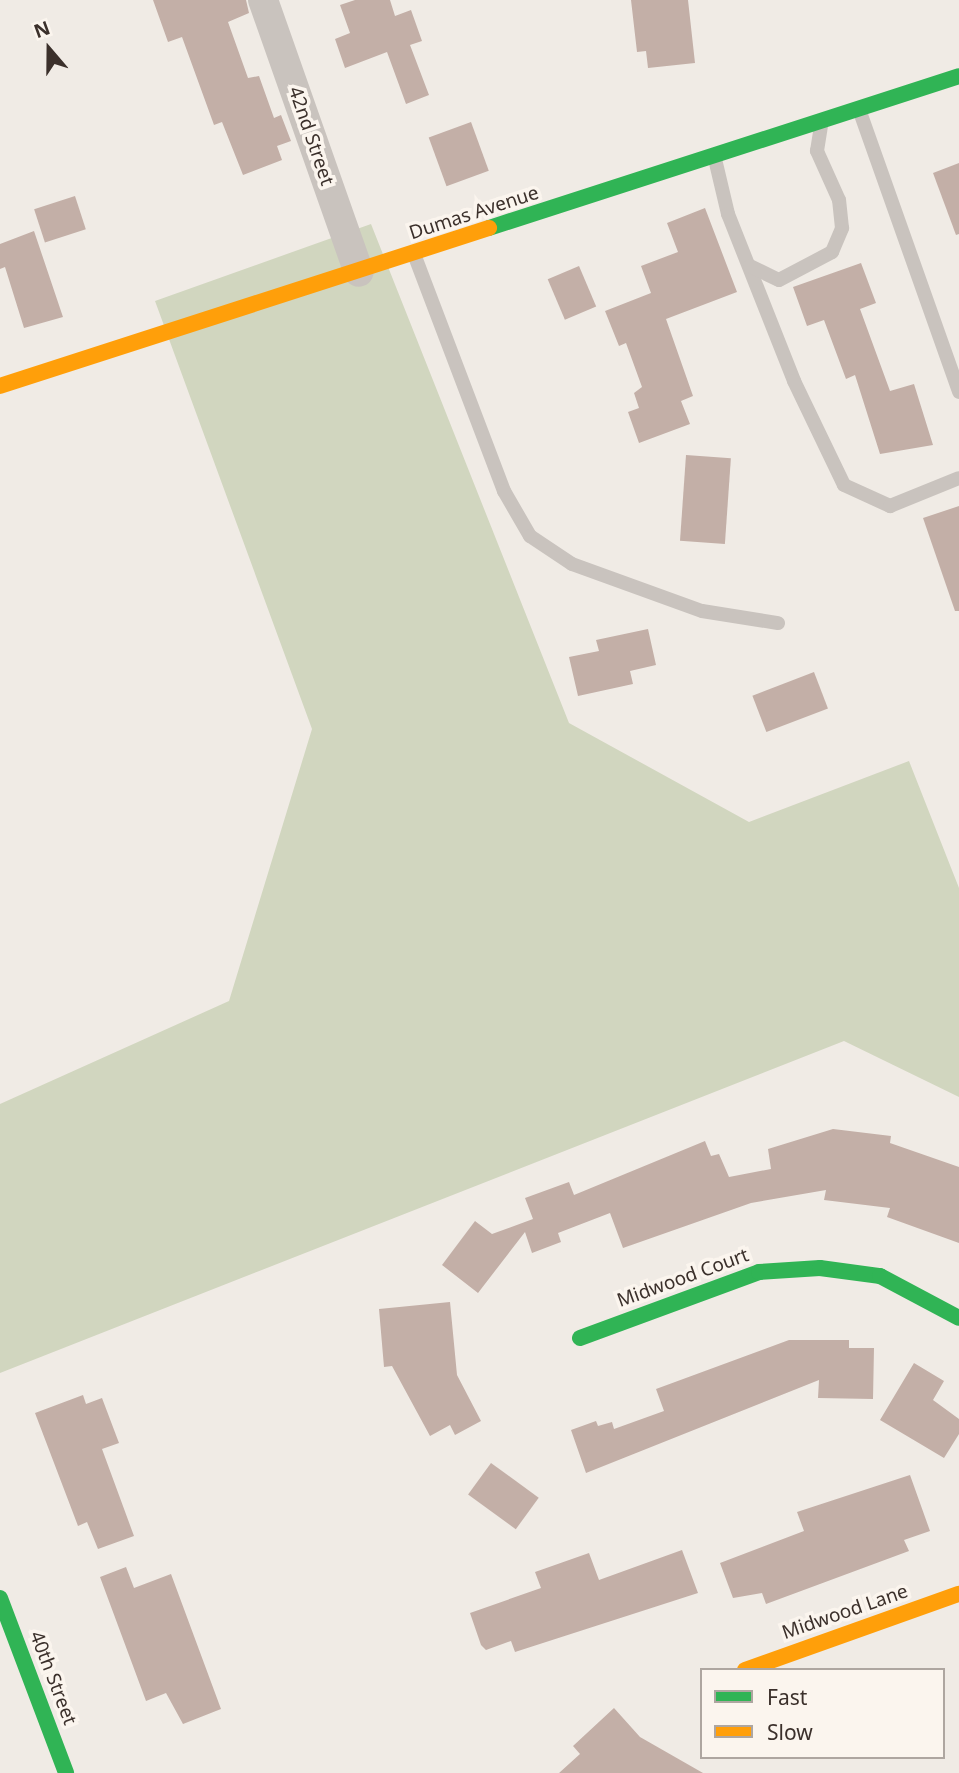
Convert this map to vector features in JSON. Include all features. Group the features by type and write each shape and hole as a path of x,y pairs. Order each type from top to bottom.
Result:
{"street":[{"name":"42nd Street","path":"263,0 359,272"},
{"name":"Dumas Avenue","path":"0,386 821,125 959,76"},
{"name":"Midwood Court","path":"580,1338 759,1272 820,1268 880,1276 959,1318"},
{"name":"Midwood Lane","path":"751,1668 959,1594"},
{"name":"40th Street","path":"0,1598 66,1773"}],"lane":[{"path":"860,112 959,392"},
{"path":"750,267 779,279 832,252 842,228 839,200 817,151 821,125"},
{"path":"715,159 750,267 821,447 844,485 890,506 959,478"},
{"path":"414,254 504,491 530,536 572,564 702,611 778,623"}],"green space":[{"path":"371,224 569,723 749,822 909,761 959,888 959,1097 844,1041 0,1373 0,1104 229,1001 312,729 155,301"}],"building":[{"path":"153,0 246,0 249,13 228,22 248,78 259,76 274,118 281,115 291,141 277,146 282,160 243,175 222,122 214,125 182,37 168,42"},
{"path":"355,0 390,0 395,16 411,10 422,41 410,45 429,95 406,104 387,52 345,68 335,39 350,33 340,5"},
{"path":"631,0 688,0 695,63 648,68 646,51 637,52"},
{"path":"471,122 489,171 446,186 429,137"},
{"path":"959,163 959,234 956,235 933,173"},
{"path":"75,196 86,229 45,243 34,209"},
{"path":"705,208 737,292 666,319 693,396 681,401 690,424 639,443 628,412 639,408 634,393 642,387 626,343 619,346 605,311 651,293 641,266 678,252 667,223"},
{"path":"34,231 63,317 24,328 5,267 0,269 0,244"},
{"path":"861,263 876,303 860,309 890,391 914,384 933,445 880,454 855,375 846,379 824,320 807,326 793,287"},
{"path":"579,266 596,307 565,320 548,279"},
{"path":"686,455 731,458 725,544 680,541"},
{"path":"959,506 959,611 955,611 923,518"},
{"path":"648,629 656,665 630,671 633,684 578,696 569,657 599,651 596,640"},
{"path":"814,672 828,708 766,732 752,696"},
{"path":"833,1129 891,1136 890,1143 959,1167 959,1243 887,1217 890,1208 824,1200 826,1190 751,1203 623,1248 610,1213 558,1233 561,1242 532,1253 525,1232 478,1293 442,1265 475,1221 492,1234 533,1219 525,1198 569,1182 574,1195 705,1141 711,1156 719,1154 729,1177 771,1169 768,1149"},
{"path":"450,1302 457,1375 481,1421 455,1435 450,1425 430,1436 392,1366 384,1367 379,1309"},
{"path":"789,1340 849,1340 849,1348 874,1348 873,1399 818,1398 819,1380 586,1473 571,1430 596,1421 598,1426 612,1422 614,1429 664,1411 656,1389"},
{"path":"914,1363 944,1381 933,1400 959,1419 959,1434 944,1458 880,1420"},
{"path":"83,1395 86,1404 102,1398 119,1443 102,1449 134,1536 98,1549 87,1522 78,1526 35,1413"},
{"path":"491,1463 539,1498 516,1529 468,1495"},
{"path":"910,1475 930,1531 904,1540 909,1551 766,1604 762,1593 733,1598 720,1563 804,1531 797,1512"},
{"path":"682,1550 698,1593 515,1652 511,1641 486,1650 481,1645 470,1613 541,1588 535,1572 589,1553 599,1580"},
{"path":"126,1567 134,1588 171,1574 221,1709 183,1724 166,1693 146,1701 100,1577"},
{"path":"614,1708 640,1737 703,1773 559,1773 580,1754 573,1746"}],"traffic: fast":[{"path":"489,228 959,76"},
{"path":"580,1338 759,1272 820,1268 880,1276 959,1318"},
{"path":"0,1598 66,1773"}],"traffic: slow":[{"path":"0,386 489,228"},
{"path":"751,1668 959,1594"}]}
